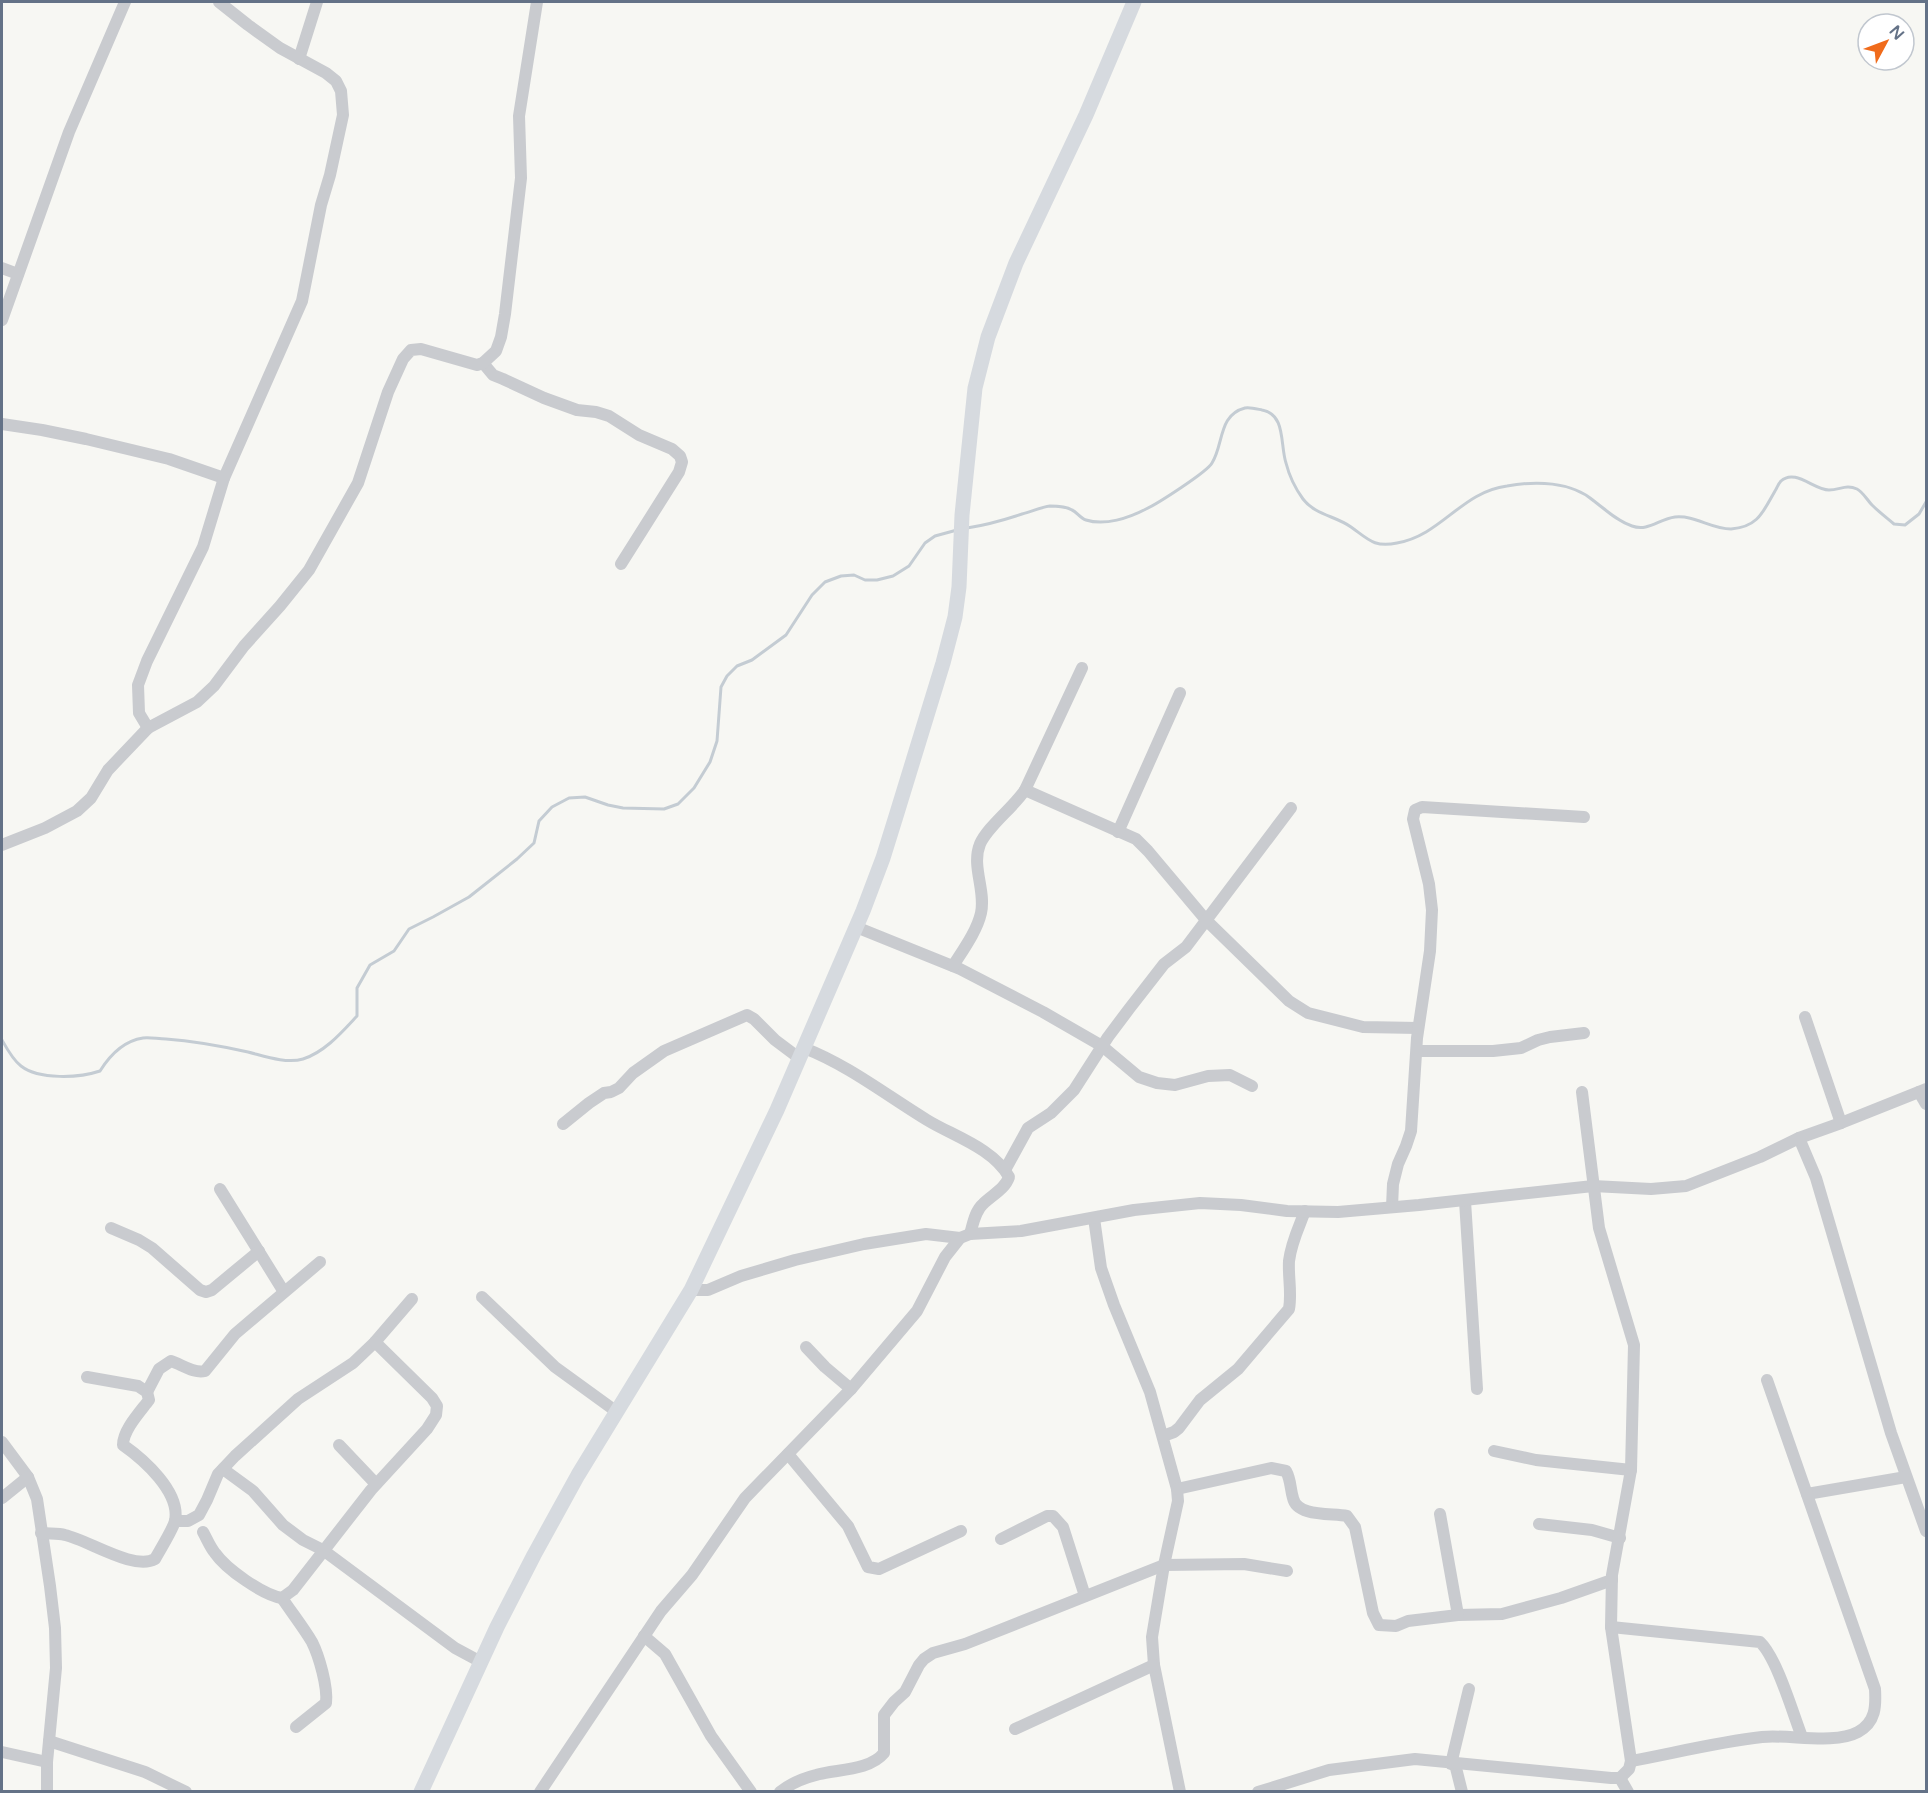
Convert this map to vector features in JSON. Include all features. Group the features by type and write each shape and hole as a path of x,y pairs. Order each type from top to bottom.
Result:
{"main road":[{"path":"421,1791 534,1555 578,1475 691,1290 777,1110 856,927 883,858 955,617 962,514 975,387 988,337 1016,263 1086,115 1134,2"}],"street":[{"path":"2,320 69,132 125,2"},
{"path":"148,728 140,713 138,685 147,661 203,548 224,478 302,301 321,205 343,116 341,92 336,81 280,48 219,2"},
{"path":"299,59 317,2"},
{"path":"2,845 45,828 77,811 90,798 108,770 148,728 197,702 214,686 244,646 309,570 358,483 388,392 403,359 411,350 421,349 477,365 483,363 496,351 505,314 521,178 519,116 537,2"},
{"path":"2,268 18,274"},
{"path":"483,363 493,375 503,380 577,410 609,416 639,435 672,449 680,456 682,462 679,472 621,564"},
{"path":"2,424 86,439 168,459 224,478"},
{"path":"953,966 981,913 982,901 977,859 979,846 1024,790 1082,668"},
{"path":"1118,832 1180,693"},
{"path":"1024,790 1136,839 1206,920 1289,1001 1308,1013 1362,1027 1418,1028"},
{"path":"1392,1207 1393,1184 1398,1164 1411,1131 1418,1028 1430,951 1432,910 1429,884 1413,819 1415,810 1422,807 1584,817"},
{"path":"1005,1170 1028,1128 1051,1113 1074,1090 1102,1046 1164,964 1186,947 1291,808"},
{"path":"856,927 953,966 1043,1012 1102,1046 1139,1077 1157,1083 1175,1085 1208,1076 1230,1075 1252,1086"},
{"path":"546,1790 661,1611 692,1575 745,1498 851,1389 917,1311 945,1257 965,1236 981,1204 992,1197 1008,1181 1009,1177 1005,1170 981,1150 928,1121 836,1062 802,1053 775,1040 747,1015 664,1052 633,1073 619,1088 604,1093 563,1124"},
{"path":"1805,1017 1841,1123"},
{"path":"1417,1051 1493,1051 1521,1048 1550,1037 1584,1033"},
{"path":"691,1290 708,1290 741,1276 795,1260 864,1244 926,1234 965,1236 1021,1231 1134,1210 1200,1203 1338,1212 1465,1201 1593,1186 1650,1189 1686,1186 1760,1157 1799,1138 1923,1090 1926,1104"},
{"path":"1258,1791 1291,1786 1329,1770 1415,1759 1591,1777 1620,1778 1629,1769 1631,1761 1611,1627 1612,1580 1630,1470 1634,1345 1599,1228 1582,1092"},
{"path":"1799,1138 1820,1189 1867,1355 1926,1531"},
{"path":"220,1189 284,1292"},
{"path":"1465,1201 1477,1389"},
{"path":"1163,1436 1179,1428 1200,1400 1238,1369 1289,1309 1291,1249 1305,1211"},
{"path":"1094,1218 1101,1268 1150,1392 1177,1489 1178,1501 1164,1565 1152,1638 1154,1665 1180,1791"},
{"path":"111,1228 152,1248 200,1290 206,1292 212,1290 259,1251"},
{"path":"41,1533 65,1535 125,1558 145,1562 155,1559 175,1521 172,1499 159,1478 123,1445 122,1441 149,1400 147,1392 159,1369 171,1361 196,1371 205,1371 235,1334 320,1262"},
{"path":"482,1297 555,1367 617,1412"},
{"path":"175,1521 188,1521 198,1515 218,1474 235,1456 298,1399 353,1363 375,1342 412,1299"},
{"path":"203,1532 216,1555 258,1590 282,1598 292,1590 376,1484 427,1429 436,1415 436,1406 423,1389 375,1342"},
{"path":"806,1347 851,1389"},
{"path":"87,1377 138,1386 147,1392"},
{"path":"1631,1761 1764,1736 1839,1737 1858,1732 1871,1720 1876,1708 1875,1689 1767,1380"},
{"path":"2,1442 28,1477 37,1499 55,1628 56,1668 47,1762 47,1791"},
{"path":"339,1445 376,1484"},
{"path":"1494,1451 1536,1460 1630,1470"},
{"path":"788,1454 848,1526 868,1567 879,1569 961,1531"},
{"path":"1177,1489 1271,1468 1286,1471 1291,1481 1296,1506 1306,1512 1347,1516 1355,1527 1373,1613 1379,1625 1396,1626 1408,1621 1458,1615 1502,1614 1562,1598 1612,1580"},
{"path":"223,1469 252,1491 284,1525 303,1540 323,1550 455,1648 481,1662"},
{"path":"2,1498 28,1477"},
{"path":"1807,1494 1906,1477"},
{"path":"1440,1514 1458,1615"},
{"path":"1001,1539 1047,1516 1053,1516 1063,1527 1085,1596"},
{"path":"1539,1524 1592,1530 1620,1538"},
{"path":"780,1791 814,1775 866,1764 880,1757 884,1753 884,1715 905,1692 918,1665 933,1653 965,1644 1164,1565 1244,1564 1287,1571"},
{"path":"282,1598 313,1644 326,1696 326,1703 296,1727"},
{"path":"1611,1627 1760,1642 1774,1663 1802,1737"},
{"path":"644,1636 664,1654 711,1736 752,1791"},
{"path":"1015,1728 1154,1665"},
{"path":"1462,1791 1453,1764 1469,1689"},
{"path":"49,1741 145,1772 186,1791"},
{"path":"2,1752 47,1762"},
{"path":"1620,1778 1628,1791"}],"waterway":[{"path":"967,528 1050,506 1070,509 1084,519 1093,522 1125,518 1170,495 1208,467 1216,455 1226,423 1236,412 1247,408 1262,410 1275,417 1281,431 1284,456 1289,472 1303,499 1313,509 1345,523 1372,541 1382,544 1397,543 1427,532 1477,496 1491,490 1529,483 1564,486 1585,494 1621,521 1638,527 1648,526 1669,518 1682,517 1717,527 1740,528 1754,522 1767,506 1780,482 1792,477 1823,489 1850,487 1857,489 1894,524 1905,525 1919,514 1926,502"},
{"path":"2,1040 21,1066 29,1071 48,1076 81,1075 100,1071 113,1054 123,1046 129,1042 146,1038 207,1044 282,1060 303,1059 319,1052 357,1016 357,988 370,965 394,951 409,929 469,897 517,859 534,843 539,821 552,807 569,798 585,797 623,808 664,809 678,804 694,788 710,762 717,741 721,687 727,676 737,666 752,660 786,635 812,595 825,582 841,576 854,575 865,580 893,576 909,566 925,543 935,536 957,530"}]}
